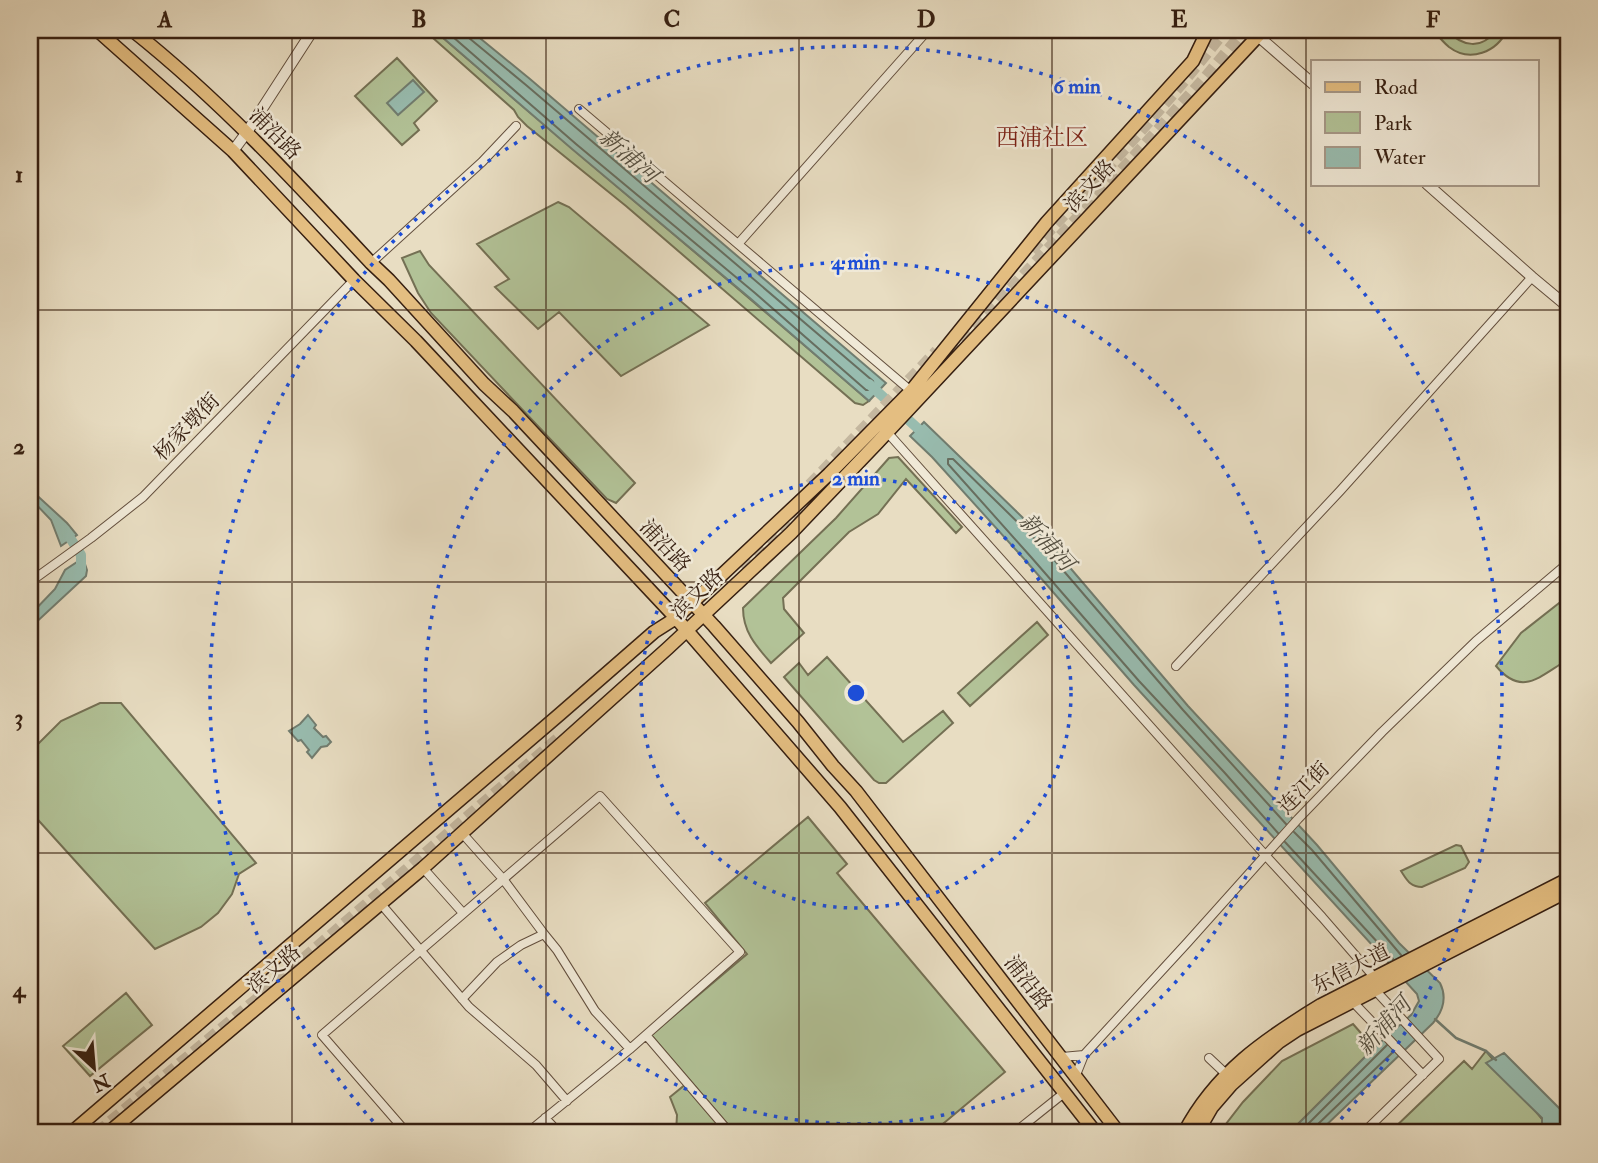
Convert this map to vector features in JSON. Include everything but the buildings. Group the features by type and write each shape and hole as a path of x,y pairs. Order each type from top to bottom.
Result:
{"main road":[{"name":"浦沿路","path":"97,30 233,151 354,280 416,341 687,630 840,807 1096,1133"},
{"name":"浦沿路","path":"132,30 247,132 767,684 856,791 1119,1133"},
{"name":"滨文路","path":"914,395 1047,222 1193,61 1208,30"},
{"name":"滨文路","path":"71,1133 654,632 676,618 829,474 881,429 1256,32"},
{"name":"滨文路","path":"108,1133 423,868 687,630 800,524 878,442 881,429"},
{"name":"东信大道","path":"1423,960 1568,879"},
{"name":"东信大道","path":"1184,1133 1192,1118 1226,1074 1259,1045 1290,1024 1321,1005 1375,984 1568,891"},
{"name":"东信大道","path":"1197,1133 1212,1107 1231,1085 1279,1042 1352,1001 1375,984"}],"street":[{"path":"233,151 313,30"},
{"path":"738,244 928,30"},
{"path":"1256,32 1311,82"},
{"path":"579,109 914,395"},
{"path":"371,263 482,162 516,126"},
{"path":"1429,186 1568,306"},
{"path":"1176,666 1340,491 1532,277"},
{"name":"杨家墩街","path":"30,582 143,497 354,280"},
{"path":"881,429 1268,853 1403,1020 1439,1059 1363,1133"},
{"name":"连江街","path":"1076,1075 1084,1055 1382,732 1476,641 1568,563"},
{"path":"407,1133 322,1035 600,796 740,952 630,1049 527,1133"},
{"path":"462,833 503,879 557,950 595,1011 630,1049"},
{"path":"423,868 463,913"},
{"path":"381,904 468,1007 536,1065 567,1101"},
{"path":"462,999 497,962 544,934"},
{"path":"1352,1001 1423,1075"},
{"path":"646,1035 730,1133"},
{"path":"1062,1057 1084,1055"},
{"path":"1209,1058 1226,1074"},
{"path":"1014,1133 1065,1093"},
{"path":"545,1118 559,1133"}],"green space":[{"path":"424,30 434,30 869,401 863,405 855,403 626,206 527,126 514,110"},
{"path":"1433,30 1447,30 1459,40 1472,44 1485,41 1496,30 1507,30 1490,49 1482,53 1466,54 1449,47"},
{"path":"397,58 437,101 414,123 419,130 402,145 355,96"},
{"path":"558,202 569,207 709,325 621,376 559,312 538,329 495,287 509,279 477,244"},
{"path":"420,251 429,265 635,483 616,503 607,499 431,313 418,293 402,258"},
{"path":"898,457 962,527 956,533 906,479 878,514 849,532 783,598 784,609 804,633 771,663 748,631 743,608 836,518 889,458"},
{"path":"1568,596 1568,664 1564,662 1530,681 1522,682 1505,675 1496,666 1521,633"},
{"path":"1037,622 1048,635 970,706 958,693"},
{"path":"827,657 903,742 943,711 953,723 886,783 879,783 784,677 799,663 808,675"},
{"path":"100,703 121,703 256,863 239,874 232,894 218,913 201,927 155,949 30,811 30,752 61,721"},
{"path":"808,817 847,864 837,873 1005,1072 932,1133 735,1133 651,1035 747,954 705,903"},
{"path":"1456,845 1461,846 1469,862 1465,868 1422,887 1412,884 1401,871"},
{"path":"126,993 152,1025 90,1076 63,1046"},
{"path":"1353,1024 1374,1048 1289,1133 1219,1133 1243,1102 1282,1061"},
{"path":"1486,1051 1542,1119 1542,1133 1389,1133 1464,1061 1472,1069"},
{"path":"686,1084 727,1133 676,1133 677,1115 670,1097"}],"water":[{"path":"434,30 470,30 886,383 869,401"},
{"path":"413,80 424,92 398,115 387,103"},
{"path":"924,422 1049,543 1188,706 1317,845 1399,943 1440,983 1443,1004 1433,1023 1318,1133 1289,1133 1411,1015 1419,1001 1417,994 1134,685 932,457 910,436"},
{"path":"30,489 77,535 61,546 51,520 30,498"},
{"path":"83,558 86,576 30,628 30,615 55,589 65,570"},
{"path":"308,715 316,725 314,728 331,742 321,747 312,758 301,740 298,741 289,731"},
{"path":"1504,1053 1568,1117 1568,1133 1542,1133 1542,1118 1486,1063"}],"waterway":[{"name":"新浦河","path":"869,384 925,435"},
{"path":"65,530 81,555 81,569"},
{"path":"1435,1019 1456,1038 1486,1051 1496,1060"}],"tunnel":[{"path":"1031,250 1155,115 1225,30"},
{"path":"937,367 1101,193 1245,30"},
{"path":"810,485 937,351"},
{"path":"744,570 818,492"},
{"path":"97,1133 256,1000 560,737"}],"district":[{"name":"西浦社区","path":"1042,137"}]}
